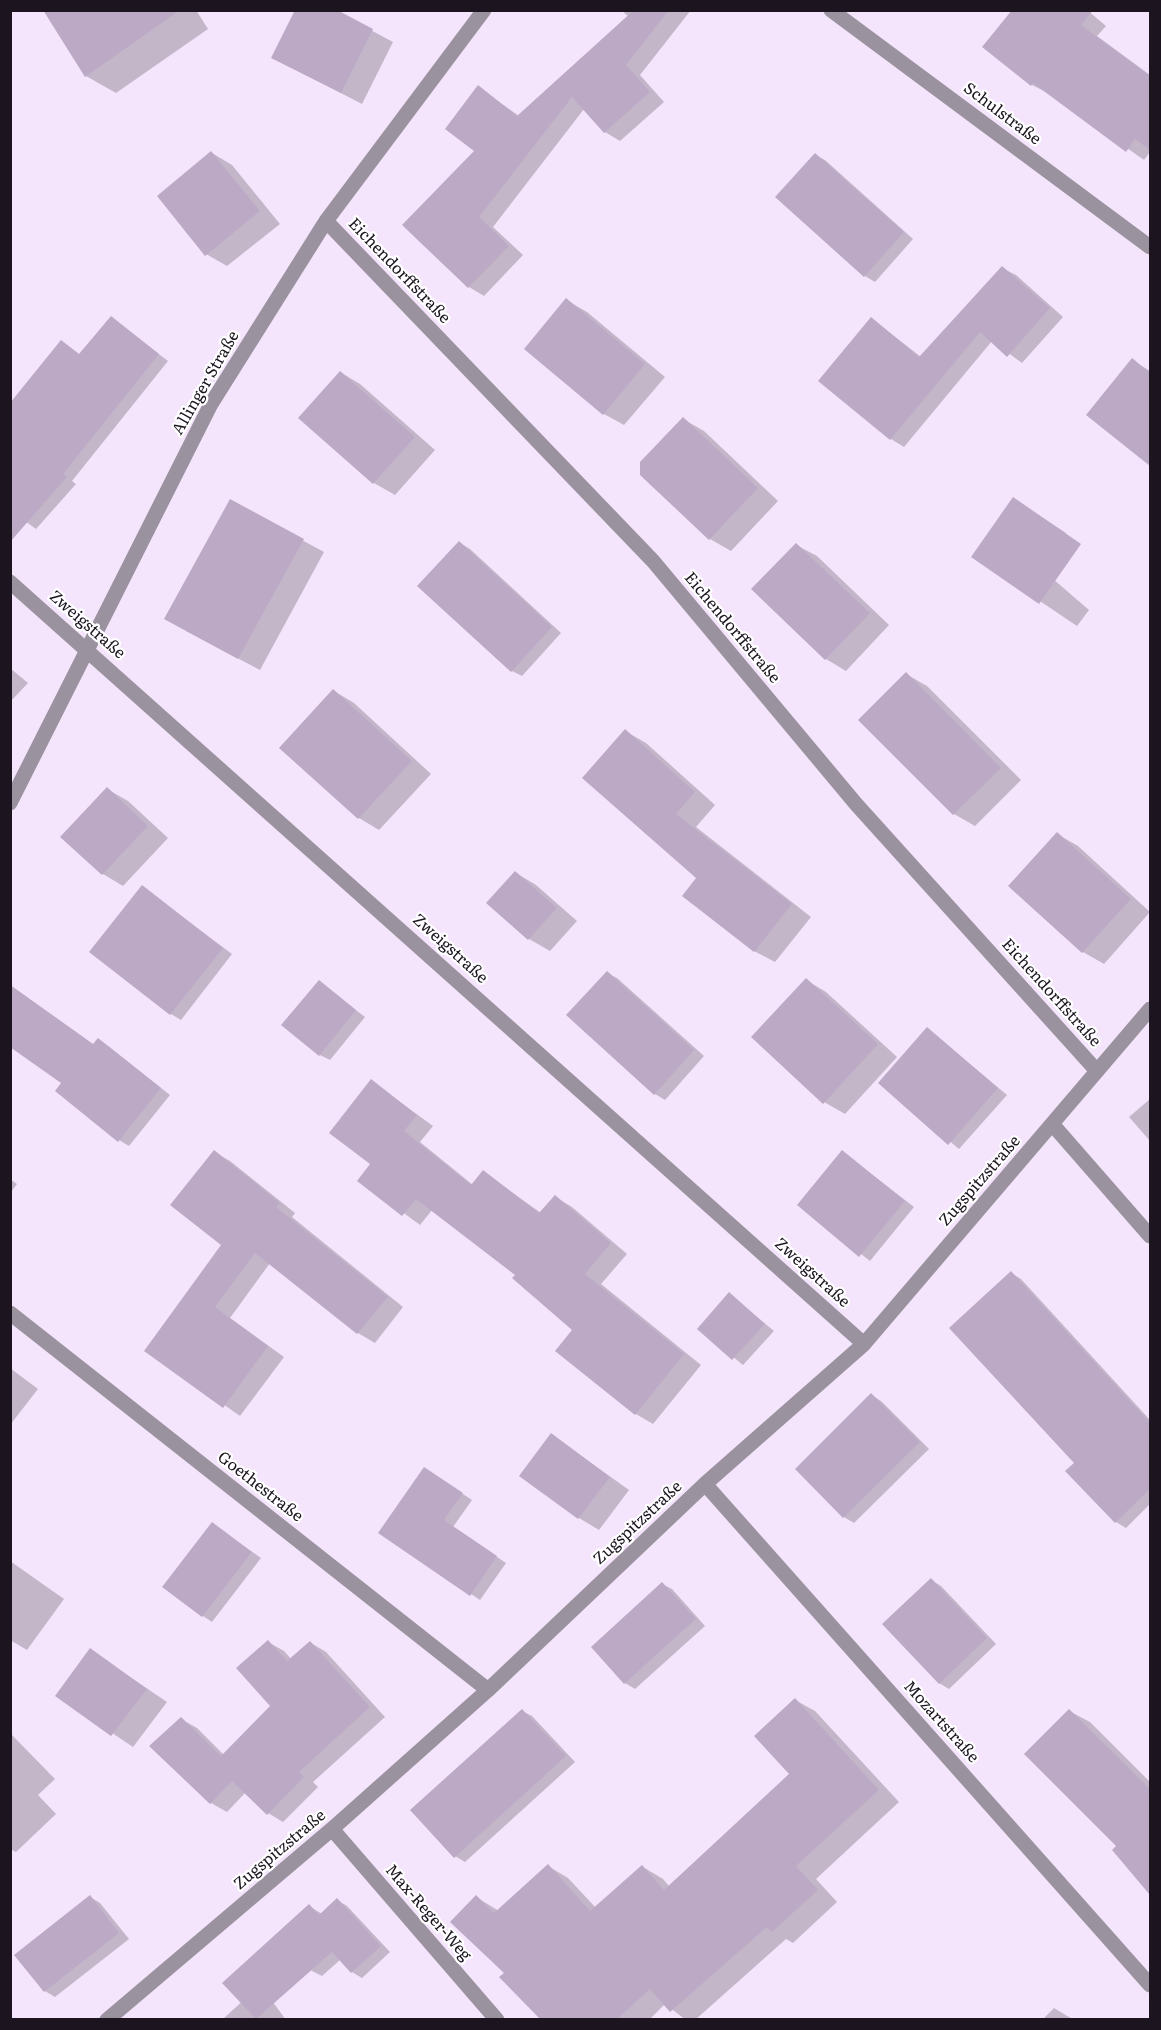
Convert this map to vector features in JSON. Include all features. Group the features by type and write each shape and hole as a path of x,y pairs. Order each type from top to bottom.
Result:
{"street":[{"name":"Allinger Straße","path":"10,804 211,404 326,221 484,10"},
{"name":"Schulstraße","path":"831,10 1150,247"},
{"name":"Eichendorffstraße","path":"326,221 653,561 855,804 1096,1070"},
{"name":"Zweigstraße","path":"10,582 89,650 864,1344"},
{"name":"Zugspitzstraße","path":"108,2019 332,1829 488,1690 705,1484 864,1344 1150,1009"},
{"path":"1053,1125 1150,1236"},
{"name":"Goethestraße","path":"10,1313 488,1690"},
{"name":"Mozartstraße","path":"705,1484 1150,1984"},
{"name":"Max-Reger-Weg","path":"332,1829 497,2019"}],"building":[{"path":"43,10 180,10 85,77"},
{"path":"295,10 337,10 373,29 341,93 271,58"},
{"path":"634,10 669,10 626,65 650,92 604,133 572,97 479,217 509,246 468,288 402,225 474,151 445,129 478,85 517,116"},
{"path":"1012,10 1093,10 1081,25 1150,76 1150,150 1135,139 1126,152 1033,83 1031,86 982,47"},
{"path":"211,151 260,211 205,256 157,196"},
{"path":"815,153 904,232 864,277 775,197"},
{"path":"1002,266 1050,308 1007,357 980,332 890,440 818,381 871,317 919,357"},
{"path":"566,298 645,364 603,415 524,349"},
{"path":"111,316 159,354 63,474 67,477 10,542 10,403 61,340 79,354"},
{"path":"1132,358 1150,373 1150,466 1086,415"},
{"path":"340,371 415,437 373,484 298,418"},
{"path":"683,417 758,488 709,540 640,475 640,462"},
{"path":"1013,497 1081,544 1039,604 971,557"},
{"path":"230,499 304,539 238,659 164,619"},
{"path":"459,541 552,627 511,672 417,586"},
{"path":"796,543 870,613 825,660 751,589"},
{"path":"906,672 1001,768 953,815 858,720"},
{"path":"333,689 412,761 358,819 279,748"},
{"path":"625,729 695,792 676,814 792,904 754,952 682,896 696,878 582,778"},
{"path":"107,787 148,826 102,875 60,837"},
{"path":"1057,832 1131,899 1082,953 1008,886"},
{"path":"515,871 557,908 528,940 486,903"},
{"path":"142,885 223,948 170,1015 89,952"},
{"path":"607,971 694,1050 654,1095 566,1015"},
{"path":"806,978 878,1044 823,1104 751,1037"},
{"path":"319,980 356,1010 319,1056 281,1025"},
{"path":"10,985 93,1044 98,1038 161,1088 118,1142 55,1091 61,1083 10,1047"},
{"path":"927,1027 998,1088 948,1145 878,1083"},
{"path":"371,1079 417,1115 404,1131 471,1185 483,1170 539,1213 555,1195 611,1243 585,1274 684,1354 635,1415 555,1351 572,1330 512,1278 515,1275 416,1199 402,1216 357,1181 370,1164 329,1133"},
{"path":"214,1150 280,1203 276,1207 388,1297 357,1334 255,1253 215,1307 268,1346 223,1408 144,1351 221,1245 170,1205"},
{"path":"842,1150 905,1201 859,1257 797,1205"},
{"path":"1011,1271 1150,1423 1150,1489 1115,1523 1065,1471 1074,1463 949,1328"},
{"path":"729,1292 765,1324 732,1360 697,1329"},
{"path":"871,1393 920,1442 843,1518 795,1469"},
{"path":"551,1433 610,1477 578,1519 519,1476"},
{"path":"424,1467 463,1493 444,1520 497,1556 470,1596 378,1533"},
{"path":"212,1522 252,1552 202,1617 162,1587"},
{"path":"931,1578 987,1638 939,1684 882,1624"},
{"path":"662,1582 696,1619 624,1684 591,1647"},
{"path":"268,1640 287,1661 310,1641 370,1707 299,1772 304,1777 267,1815 232,1781 210,1804 149,1746 181,1717 221,1756 270,1706 236,1668"},
{"path":"90,1648 147,1689 111,1736 55,1696"},
{"path":"795,1698 879,1790 796,1866 818,1890 772,1932 767,1927 670,2012 650,1989 617,2019 540,2019 499,1977 504,1973 450,1922 476,1895 494,1913 548,1864 590,1911 642,1865 664,1890 789,1774 754,1736"},
{"path":"522,1709 566,1756 454,1858 410,1810"},
{"path":"1069,1709 1150,1789 1150,1895 1112,1850 1116,1846 1024,1754"},
{"path":"90,1895 119,1933 44,1992 14,1955"},
{"path":"337,1898 381,1946 351,1973 332,1952 256,2019 222,1983 309,1904 319,1915"}]}
